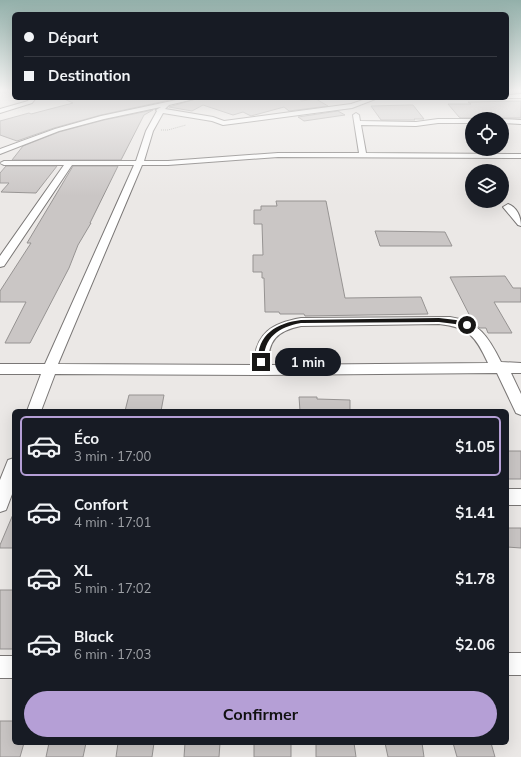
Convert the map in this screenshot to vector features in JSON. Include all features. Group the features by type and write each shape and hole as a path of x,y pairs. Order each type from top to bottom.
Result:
{"street":[{"path":"0,152 74,125"},
{"path":"35,409 48,370 138,164 153,125"},
{"path":"359,125 358,134 363,156"},
{"path":"2,166 15,150 12,148"},
{"path":"2,166 70,163 138,164 264,156 521,156"},
{"path":"0,264 70,163"},
{"path":"509,207 521,223"},
{"path":"261,370 261,354 266,340 276,330 287,324 301,322 439,320 456,322 467,325 478,334 499,368 521,409"},
{"path":"0,369 261,370 521,368"},
{"path":"5,502 12,473"},
{"path":"509,497 521,497"},
{"path":"509,664 521,664"},
{"path":"0,667 12,667"}],"building":[{"path":"0,125 64,125 17,141 0,135"},
{"path":"84,125 139,125 121,160 12,160 23,146 59,132"},
{"path":"6,166 57,166 36,193 1,192 9,183 0,183 0,173"},
{"path":"73,166 118,166 91,223 78,245 69,268 30,343 5,343 26,302 0,302 0,291 31,243 27,243"},
{"path":"276,201 326,201 345,298 421,297 428,314 305,316 304,314 280,314 279,312 265,312 264,278 262,278 262,272 253,272 253,255 263,255 262,224 254,224 254,210 261,210 261,206 277,206"},
{"path":"375,231 445,232 452,246 380,246"},
{"path":"505,276 513,288 521,288 521,302 494,302 512,333 488,333 486,328 480,328 474,324 450,277"},
{"path":"129,395 164,395 161,409 126,409"},
{"path":"299,397 350,400 350,409 300,409"},
{"path":"509,451 521,451 521,479 509,479"},
{"path":"12,517 12,548 0,548"},
{"path":"509,528 521,528 521,548 509,547"},
{"path":"0,590 12,590 12,649 0,649"},
{"path":"0,721 12,721 12,745 23,745 20,757 0,757"},
{"path":"49,745 86,745 83,757 46,757"},
{"path":"118,745 154,745 152,757 116,757"},
{"path":"185,745 220,745 219,757 184,757"},
{"path":"254,745 291,745 291,757 254,757"},
{"path":"316,745 354,745 356,757 316,757"},
{"path":"385,745 422,745 424,757 388,757"},
{"path":"454,745 492,745 495,757 457,757"}],"route":[{"path":"261,362 261,354 266,340 276,330 287,324 301,322 439,320 467,325"}]}
